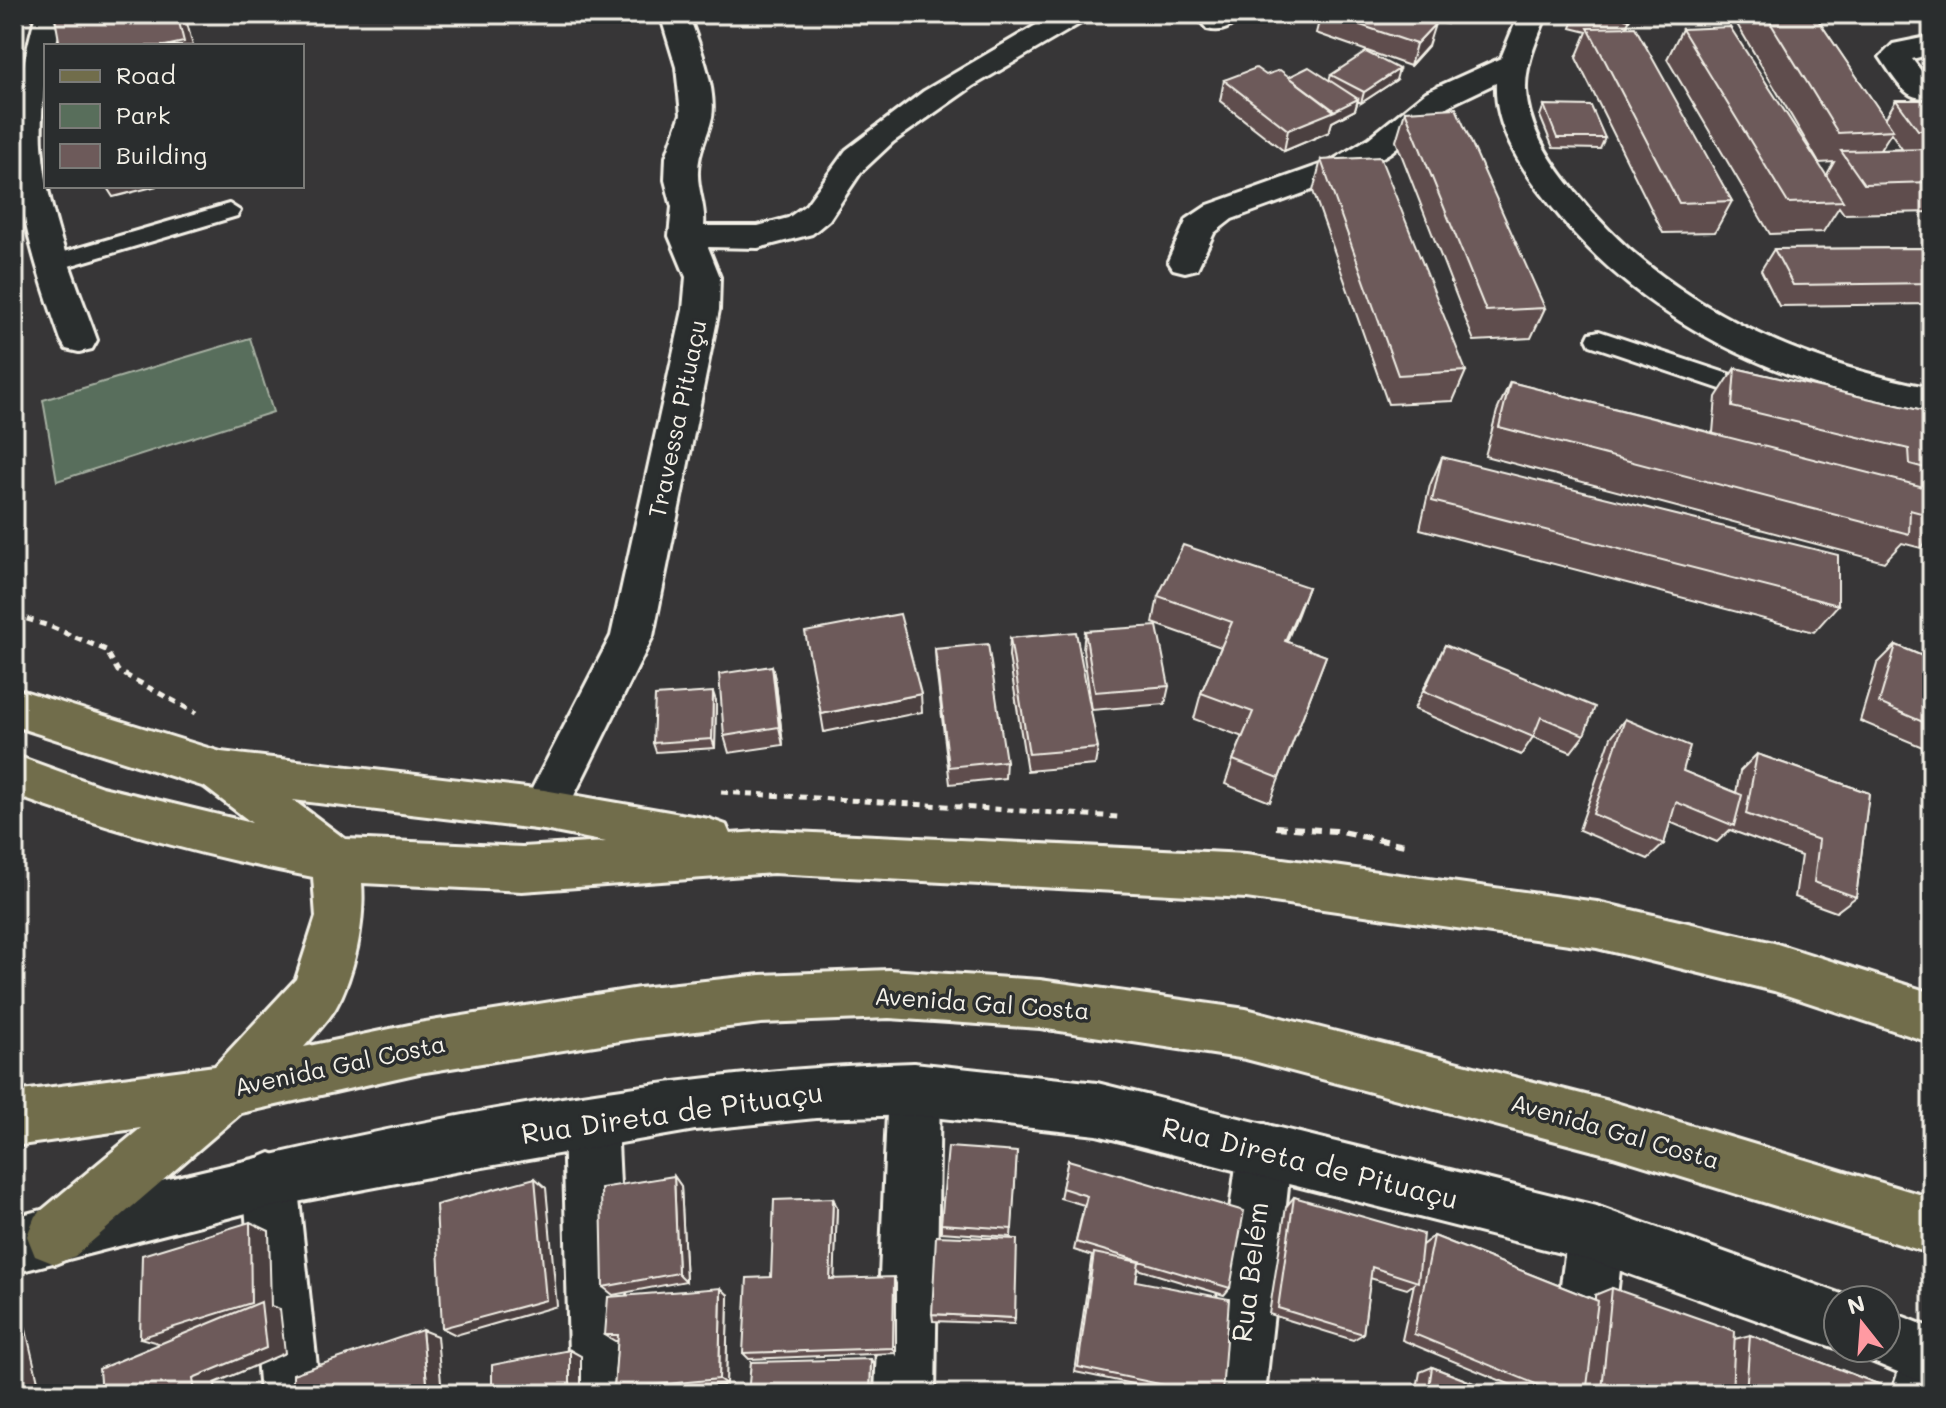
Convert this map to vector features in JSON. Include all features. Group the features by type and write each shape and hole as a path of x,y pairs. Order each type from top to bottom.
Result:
{"main road":[{"path":"14,707 221,772 544,810 773,852"},
{"path":"34,1240 228,1090 285,1031 317,992 340,917 336,860 221,772"},
{"path":"14,775 102,807 249,844 336,860 522,869 773,852 1246,876 1567,921 1774,967 1932,1018"},
{"name":"Avenida Gal Costa","path":"14,1119 228,1090 419,1048 761,999 889,994 1040,1004 1246,1034 1613,1129 1932,1226"}],"street":[{"name":"Travessa Pituaçu","path":"544,810 632,636 701,310 703,277 686,236 689,207 681,180 682,157 697,114 691,67 674,14"},
{"path":"686,236 764,236 799,227 811,220 855,158 900,123 1076,14"},
{"path":"1533,14 1513,64 1511,91 1516,120 1530,153 1586,229 1628,269 1683,307 1742,341 1816,373 1891,395 1925,414"},
{"path":"1920,90 1895,57 1904,50 1932,45"},
{"path":"44,51 26,94 35,143 32,199 79,340"},
{"path":"1185,261 1199,227 1220,212 1342,168 1380,145 1437,99 1513,64"},
{"path":"905,1394 914,1089"},
{"name":"Rua Direta de Pituaçu","path":"34,1240 270,1180 590,1122 695,1104 801,1093 914,1089 1097,1109 1596,1234 1822,1314"},
{"path":"590,1122 600,1394"},
{"name":"Rua Belém","path":"1235,1394 1265,1151"},
{"path":"270,1180 290,1394"},
{"path":"1576,1394 1596,1234"},
{"path":"1902,1345 1932,1357 1921,1394"}],"lane":[{"path":"52,263 229,211"},
{"path":"1599,339 1793,402"}],"green space":[{"path":"250,338 273,412 57,481 43,400"}],"building":[{"path":"74,14 177,14 184,42 60,44 55,18"},
{"path":"1328,14 1404,14 1435,24 1416,44"},
{"path":"1607,14 1631,14 1629,19"},
{"path":"1765,14 1814,14 1893,130 1838,133"},
{"path":"1635,27 1732,201 1679,203 1588,28"},
{"path":"1730,27 1843,201 1788,203 1682,29"},
{"path":"1366,52 1399,69 1364,92 1331,75"},
{"path":"1309,67 1358,99 1334,111 1289,77"},
{"path":"1256,68 1266,75 1280,70 1335,111 1288,130 1224,80"},
{"path":"1896,100 1932,100 1932,130 1918,130"},
{"path":"1544,105 1591,106 1605,138 1557,138"},
{"path":"1456,108 1545,308 1486,311 1405,111"},
{"path":"1932,149 1932,182 1864,184 1841,151"},
{"path":"1380,157 1466,371 1398,375 1321,160"},
{"path":"1932,248 1932,283 1793,285 1774,249"},
{"path":"1735,368 1932,413 1932,470 1910,464 1909,449 1732,407"},
{"path":"1510,382 1932,489 1932,516 1910,510 1909,534 1499,427"},
{"path":"1442,457 1838,555 1838,605 1432,501"},
{"path":"1183,545 1308,587 1285,641 1326,656 1279,778 1233,760 1253,712 1201,693 1232,622 1158,596"},
{"path":"900,614 921,694 821,714 805,632"},
{"path":"1157,626 1169,686 1095,692 1085,631"},
{"path":"1076,632 1098,748 1029,754 1010,638"},
{"path":"988,644 1006,761 949,767 935,649"},
{"path":"1445,645 1595,707 1584,735 1541,717 1533,737 1424,691"},
{"path":"1896,645 1932,660 1932,726 1879,703"},
{"path":"772,666 779,727 724,736 719,674"},
{"path":"713,692 712,739 653,743 655,696"},
{"path":"1625,719 1690,746 1683,771 1742,795 1734,826 1676,802 1664,844 1593,814"},
{"path":"1757,754 1869,793 1856,897 1814,882 1819,840 1746,814"},
{"path":"948,1147 1017,1152 1012,1229 941,1224"},
{"path":"1068,1160 1244,1211 1230,1288 1076,1242 1087,1196 1062,1188"},
{"path":"674,1176 678,1273 603,1287 601,1188"},
{"path":"535,1178 546,1300 442,1328 436,1205"},
{"path":"1294,1197 1423,1234 1418,1282 1372,1267 1363,1334 1278,1308"},
{"path":"833,1198 830,1279 894,1277 893,1348 743,1353 747,1278 771,1277 774,1200"},
{"path":"250,1222 251,1303 140,1338 142,1255"},
{"path":"936,1236 1017,1239 1015,1318 932,1314"},
{"path":"1434,1236 1598,1301 1586,1394 1560,1394 1414,1334"},
{"path":"1094,1253 1139,1262 1136,1281 1229,1299 1222,1394 1207,1394 1078,1367"},
{"path":"721,1288 719,1379 614,1389 618,1335 605,1335 608,1297"},
{"path":"1612,1288 1735,1331 1732,1394 1614,1394 1602,1390"},
{"path":"261,1302 266,1348 193,1378 195,1394 101,1394 99,1369"},
{"path":"422,1330 428,1394 293,1394 293,1374"},
{"path":"1750,1335 1904,1394 1746,1394"},
{"path":"570,1350 570,1394 492,1394 492,1365"},
{"path":"871,1359 870,1394 748,1394 751,1362"},
{"path":"1432,1367 1502,1394 1428,1394"},
{"path":"723,1386 723,1394 664,1394"},
{"path":"1052,1389 1088,1394 1052,1394"}]}
